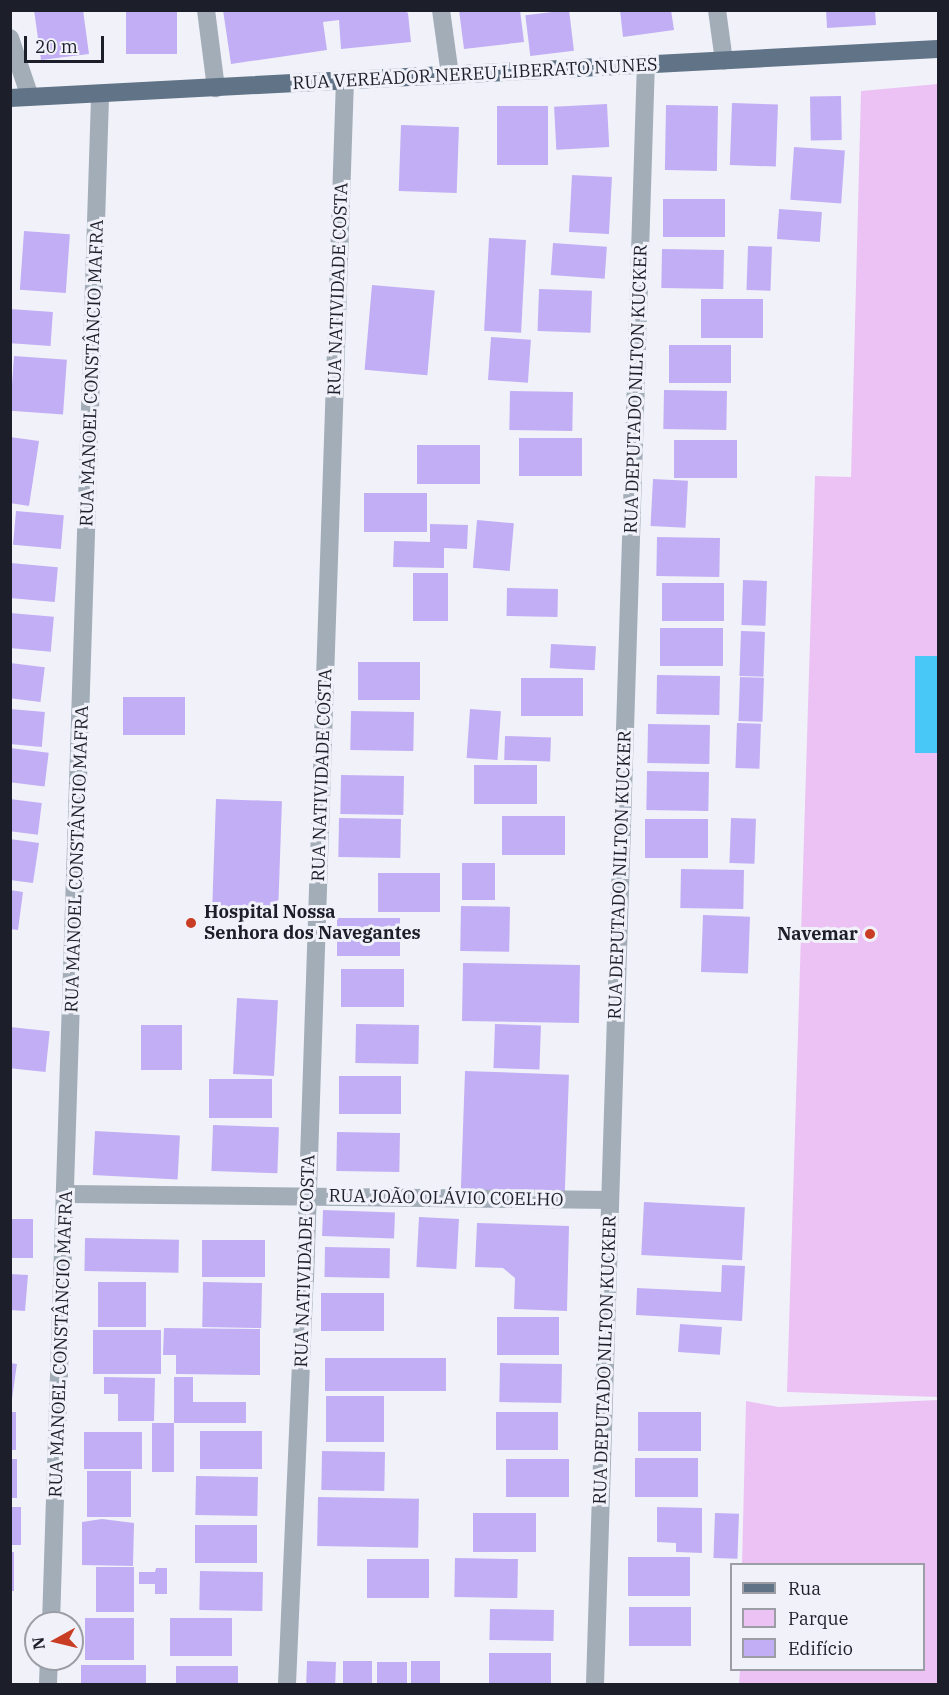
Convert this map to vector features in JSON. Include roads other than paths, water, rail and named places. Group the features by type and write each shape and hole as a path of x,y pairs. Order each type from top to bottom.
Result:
{"main road":[{"name":"RUA VEREADOR NEREU LIBERATO NUNES","path":"10,98 939,49"}],"street":[{"path":"206,10 216,88"},
{"path":"441,10 450,75"},
{"path":"717,10 724,61"},
{"path":"10,38 30,96"},
{"name":"RUA DEPUTADO NILTON KUCKER","path":"595,1684 646,65"},
{"name":"RUA NATIVIDADE COSTA","path":"287,1684 308,1197 345,81"},
{"name":"RUA MANOEL CONSTÂNCIO MAFRA","path":"51,1611 100,94"},
{"name":"RUA JOÃO OLÁVIO COELHO","path":"66,1194 610,1200"}],"water":[{"path":"915,656 938,656 938,753 915,753"}],"place":[{"name":"Hospital Nossa Senhora dos Navegantes","path":"191,923"},
{"name":"Navemar","path":"870,934"}]}
